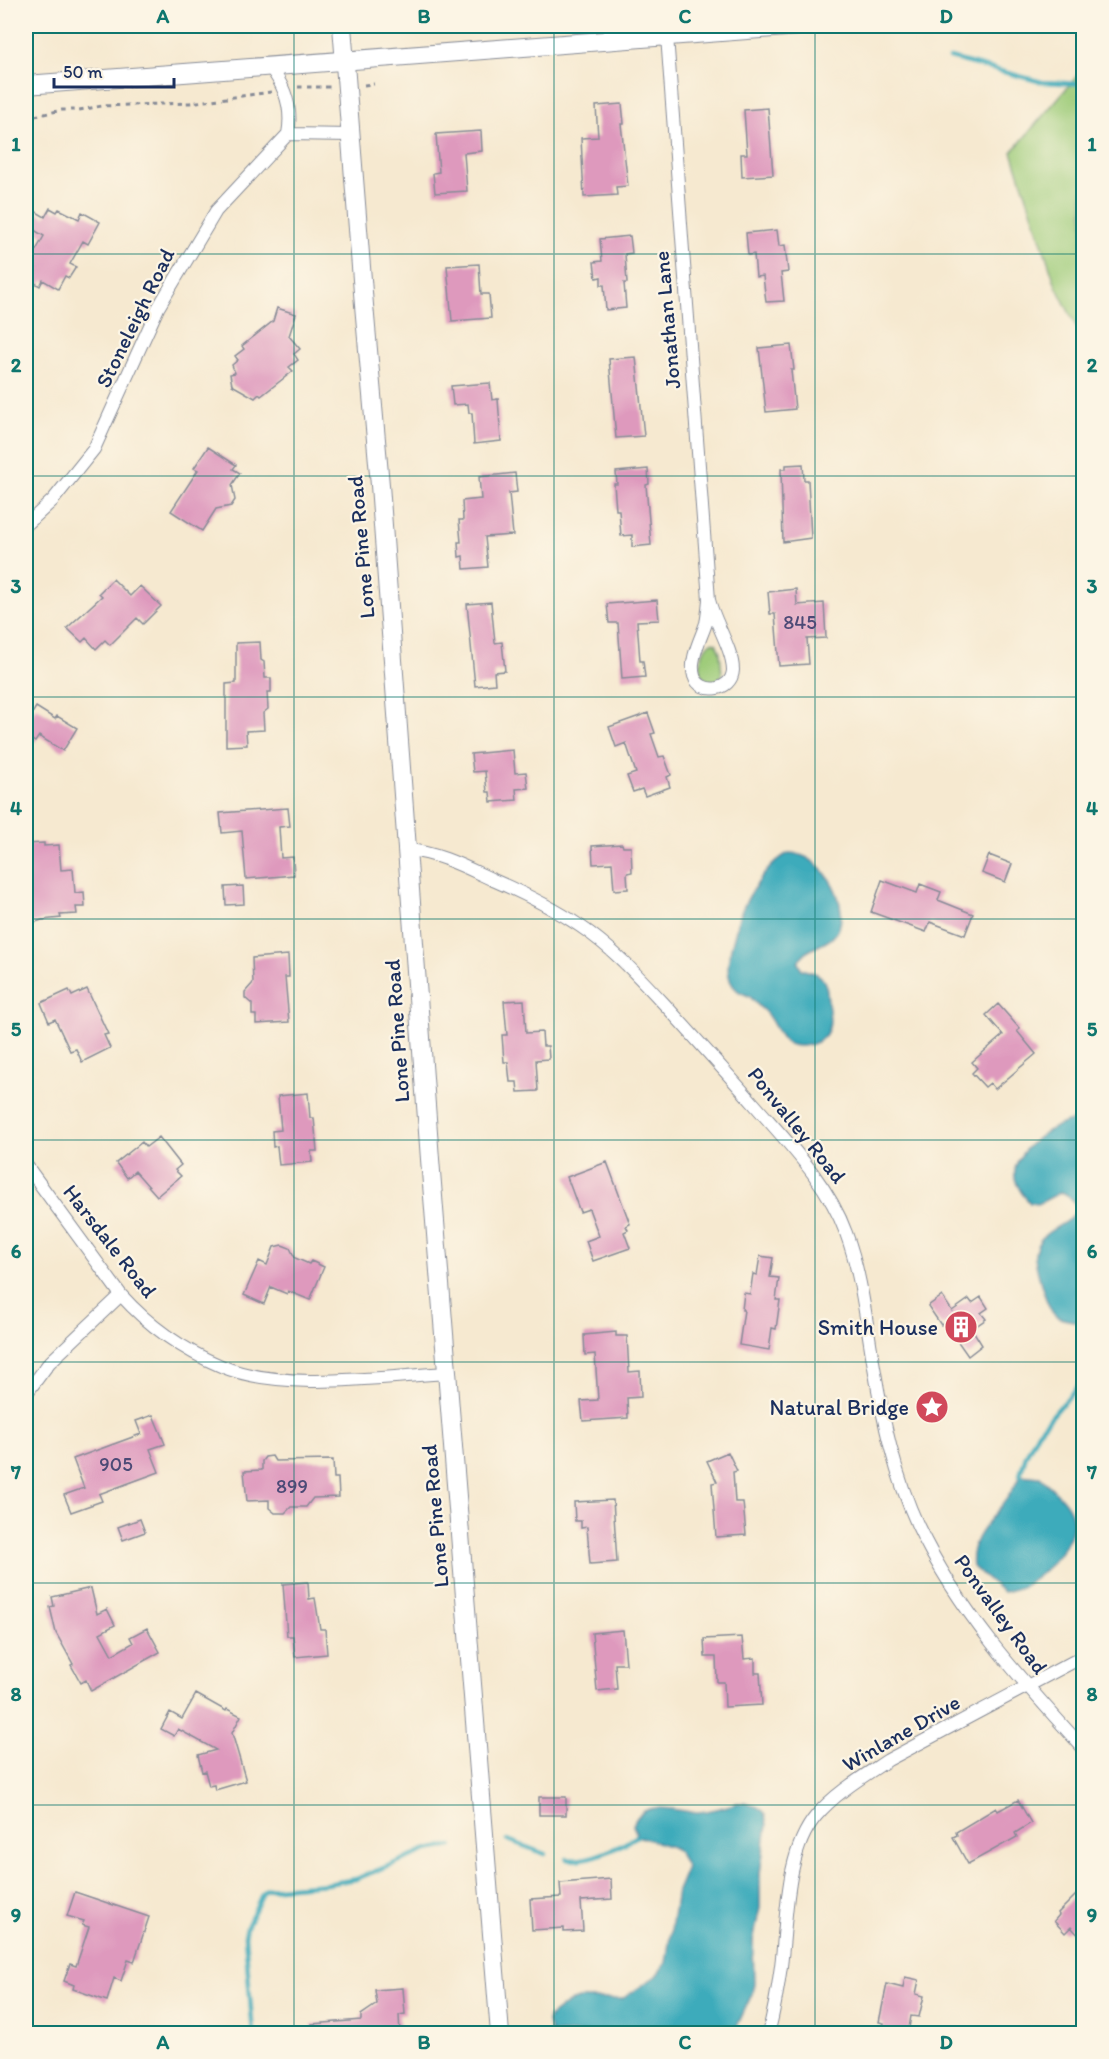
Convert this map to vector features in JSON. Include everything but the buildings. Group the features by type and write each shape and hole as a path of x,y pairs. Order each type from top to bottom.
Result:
{"street":[{"name":"Lone Pine Road","path":"342,26 380,485 500,2034"},
{"path":"26,85 345,60 610,33 666,36 800,26"},
{"name":"Jonathan Lane","path":"666,36 709,600 712,614 733,666 731,680 727,685 716,689 700,684 695,679 693,669 706,621 709,600"},
{"path":"269,66 284,90 290,114 288,134 351,135"},
{"name":"Stoneleigh Road","path":"26,525 53,500 94,449 158,308 216,211 288,134"},
{"name":"Ponvalley Road","path":"408,850 444,857 517,890 567,918 607,946 716,1060 824,1188 839,1216 854,1258 861,1286 884,1424 904,1493 918,1525 944,1576 980,1628 1027,1687 1083,1749"},
{"name":"Harsdale Road","path":"26,1165 121,1295 160,1332 222,1367 259,1376 310,1380 447,1373"},
{"path":"26,1394 49,1363 121,1295"},
{"name":"Winlane Drive","path":"768,2034 781,1970 792,1869 799,1845 816,1815 864,1776 888,1760 1083,1656"}],"path":[{"path":"298,87 323,87"},
{"path":"26,118 62,110 190,103 266,92"}],"green space":[{"path":"1083,69 1083,340 1056,286 1012,152"},
{"path":"711,642 716,643 720,653 722,675 717,682 710,682 705,678 700,666 703,652"}],"water":[{"path":"789,853 801,855 822,869 836,892 841,916 839,928 835,934 825,943 806,953 798,963 801,969 817,974 825,983 830,1020 828,1030 822,1039 800,1046 785,1042 766,1013 749,996 738,991 732,984 728,969 730,952 743,908 763,875 780,858"},
{"path":"1072,1121 1083,1121 1083,1323 1059,1318 1053,1312 1042,1287 1035,1254 1041,1239 1063,1224 1076,1212 1078,1207 1066,1194 1061,1192 1038,1204 1030,1203 1023,1195 1015,1178 1015,1168 1019,1159 1034,1141 1053,1128"},
{"path":"1020,1475 1040,1477 1054,1490 1070,1510 1073,1526 1065,1546 1042,1573 1025,1585 1003,1592 972,1566 972,1555 979,1535 1014,1488"},
{"path":"737,1803 758,1807 764,1812 767,1825 760,1873 760,1908 753,1941 754,1984 752,1994 734,2033 551,2033 549,2017 567,2003 579,1999 622,1999 656,1976 666,1963 677,1891 687,1867 679,1853 672,1847 637,1836 633,1825 638,1816 652,1809 700,1812"}],"waterway":[{"path":"950,58 1042,82 1084,84"},
{"path":"1020,1475 1026,1455 1038,1432 1084,1379"},
{"path":"567,1859 575,1860 594,1856 622,1845 637,1836"},
{"path":"508,1840 545,1854"},
{"path":"253,2034 245,1936 263,1892 267,1889 356,1879 427,1850 452,1846"}],"place":[{"name":"Smith House","path":"961,1327"},
{"name":"Natural Bridge","path":"932,1407"}]}
